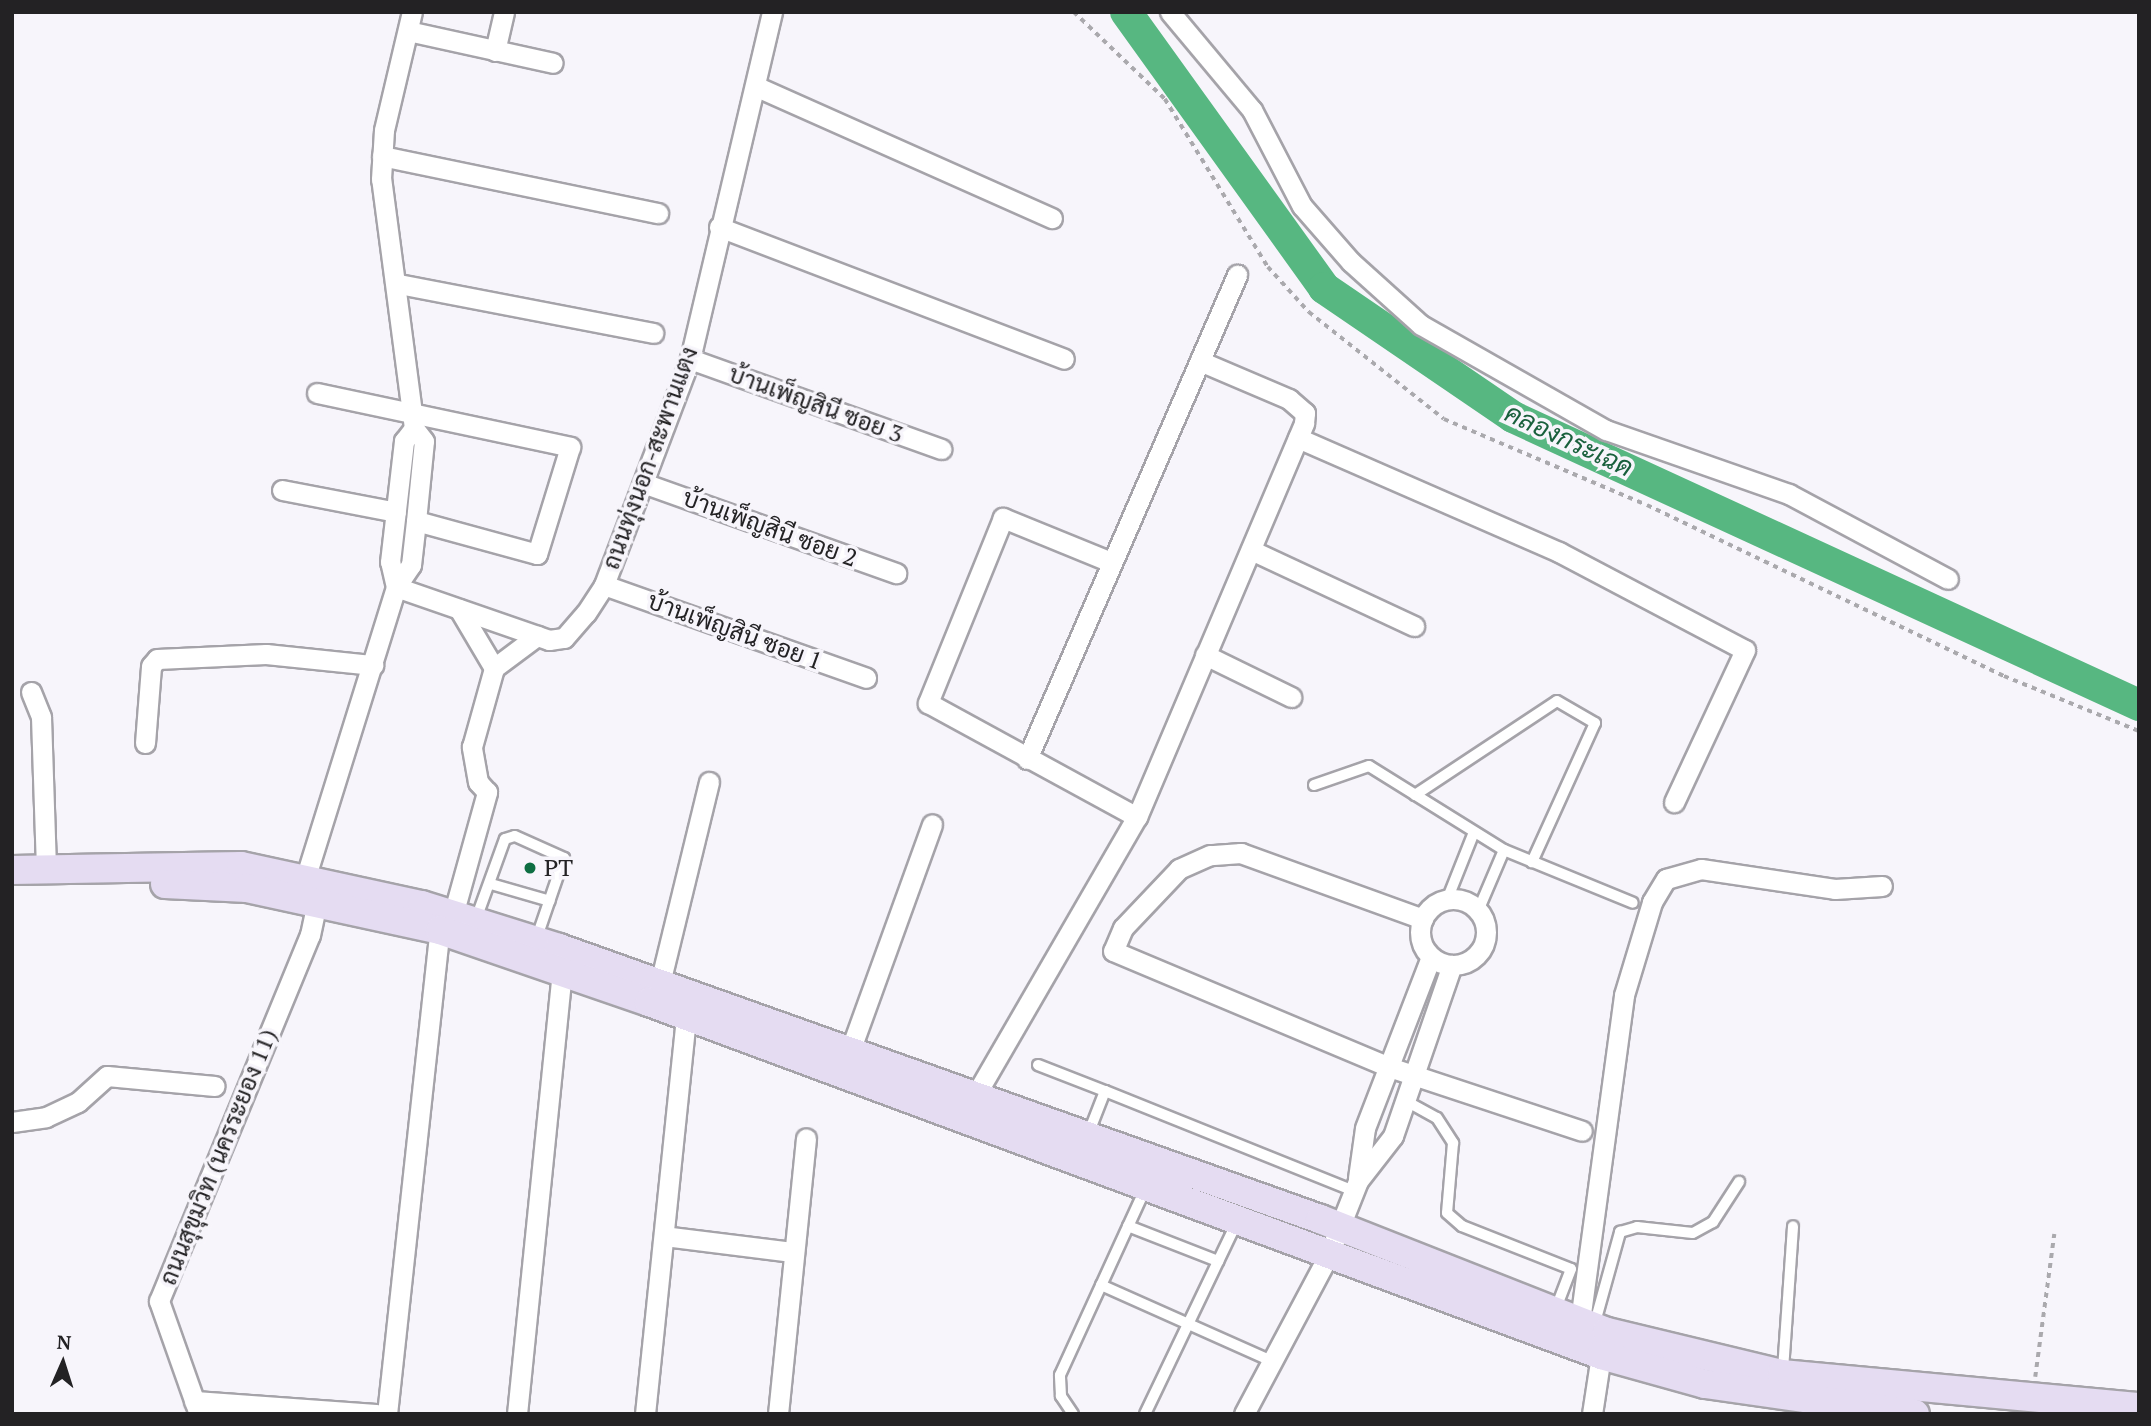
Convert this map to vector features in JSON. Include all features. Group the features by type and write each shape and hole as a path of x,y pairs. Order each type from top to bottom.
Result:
{"street":[{"path":"495,51 503,12"},
{"name":"ถนนทุ่งนอก-สะพานแตง","path":"396,587 537,636 564,638 604,585 691,359 719,227 772,12"},
{"path":"1170,12 1252,110 1302,206 1351,262 1421,325 1606,430 1789,494 1948,579"},
{"path":"396,587 411,565 424,441 414,419 399,284 383,203 382,156 410,22 495,51 553,63"},
{"path":"755,86 1052,218"},
{"path":"382,156 658,213"},
{"path":"719,227 1065,359"},
{"path":"1027,759 1237,275"},
{"path":"399,284 653,333"},
{"name":"บ้านเพ็ญสินี ซอย 3","path":"691,359 941,449"},
{"path":"975,1096 1137,817 1298,438 1305,413 1297,404 1200,361"},
{"path":"317,393 414,419 570,447 537,554 416,521"},
{"path":"396,587 390,562 404,441 414,419"},
{"path":"1298,438 1559,552 1745,650 1674,802"},
{"name":"บ้านเพ็ญสินี ซอย 2","path":"643,483 896,573"},
{"path":"282,490 396,512"},
{"path":"1111,562 1003,518 928,703 1137,817"},
{"path":"1251,550 1414,626"},
{"name":"บ้านเพ็ญสินี ซอย 1","path":"604,585 866,678"},
{"name":"ถนนสุขุมวิท (นครระยอง 11)","path":"196,1407 159,1301 310,935 312,889 396,587"},
{"path":"459,609 494,668"},
{"path":"387,1414 456,922 487,793 478,782 472,747 494,668 537,636"},
{"path":"145,744 151,666 157,659 265,654 373,665"},
{"path":"1205,655 1291,697"},
{"path":"31,692 41,717 46,869"},
{"path":"660,983 709,782"},
{"path":"850,1051 932,824"},
{"path":"1423,919 1241,853 1210,855 1179,869 1123,928 1113,951 1388,1067 1582,1131"},
{"path":"12,870 241,866 312,889 536,940 1340,1227 1576,1320 1783,1374 1975,1404 2032,1400 2139,1407"},
{"path":"1576,1320 1624,995 1652,902 1666,879 1701,869 1835,889 1882,886"},
{"path":"12,888 174,884 312,889"},
{"path":"1447,900 1478,911 1485,943 1466,963 1452,965 1431,957 1422,946 1423,919 1447,900"},
{"path":"456,922 562,972 1601,1355 1802,1408 1915,1414"},
{"path":"1244,1414 1329,1254 1356,1186 1365,1128 1431,957"},
{"path":"1356,1186 1393,1136 1452,965"},
{"path":"517,1414 562,972"},
{"path":"645,1414 686,1016"},
{"path":"12,1122 46,1117 107,1076 215,1086"},
{"path":"778,1414 806,1139"},
{"path":"664,1236 793,1252"},
{"path":"1592,1414 1601,1355"},
{"path":"196,1407 377,1414"}],"lane":[{"path":"1415,795 1557,701 1595,723 1532,862"},
{"path":"1314,785 1369,766 1504,850 1633,903"},
{"path":"1447,900 1474,832"},
{"path":"456,922 491,884 505,839 514,836 564,858 536,940"},
{"path":"1478,911 1504,850"},
{"path":"491,884 550,901"},
{"path":"1038,1065 1356,1186"},
{"path":"1087,1136 1105,1091"},
{"path":"1406,1101 1437,1118 1453,1143 1447,1213 1462,1226 1570,1269 1576,1320"},
{"path":"1576,1320 1620,1233 1637,1227 1693,1233 1713,1222 1739,1182"},
{"path":"1073,1414 1061,1396 1060,1375 1146,1186"},
{"path":"1145,1414 1237,1220"},
{"path":"1128,1226 1218,1261"},
{"path":"1783,1374 1793,1226"},
{"path":"1101,1285 1272,1361"}],"path":[{"path":"2032,1400 2054,1234"}],"waterway":[{"name":"คลองกระเฉด","path":"1126,12 1324,288 1513,417 2139,705"}],"place":[{"name":"PT","path":"530,868"}]}
